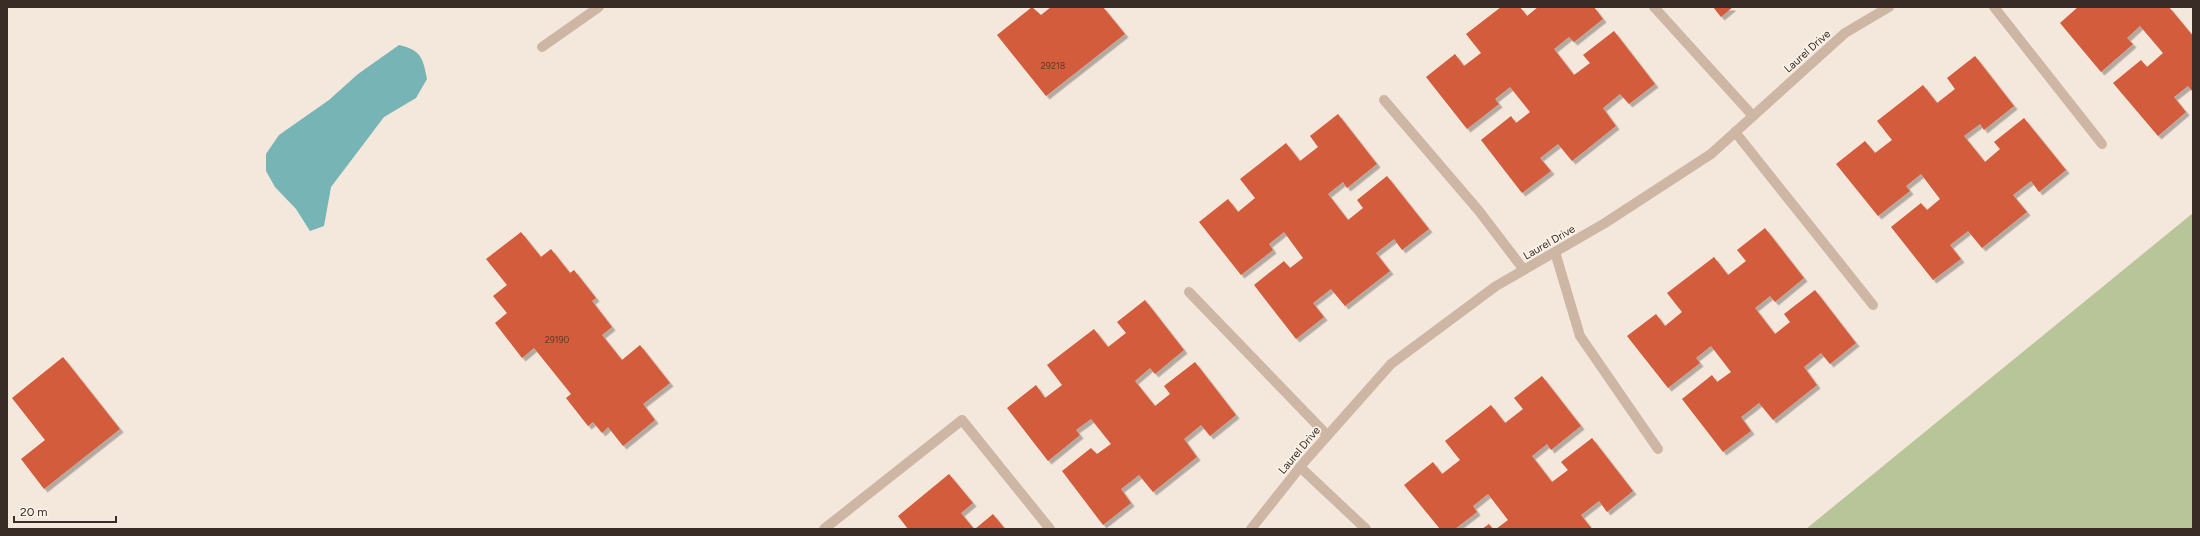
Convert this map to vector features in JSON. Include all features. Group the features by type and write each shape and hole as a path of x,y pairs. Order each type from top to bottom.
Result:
{"street":[{"path":"542,47 599,7"},
{"path":"1654,7 1752,116"},
{"name":"Laurel Drive","path":"1251,529 1327,435 1391,364 1496,286 1605,223 1711,154 1845,33 1889,7"},
{"path":"1994,7 2102,144"},
{"path":"1384,100 1479,211 1524,270"},
{"path":"1735,132 1873,305"},
{"path":"1555,252 1580,336 1658,449"},
{"path":"1189,292 1327,435"},
{"path":"824,529 962,420 1050,529"},
{"path":"1300,467 1366,529"}],"green space":[{"path":"2193,213 2193,529 1806,529"}],"water":[{"path":"399,45 412,49 420,56 427,79 416,98 384,117 331,187 324,226 310,231 296,209 275,187 266,171 266,154 279,135 329,100 358,74"}],"building":[{"path":"1032,7 1041,15 1051,7 1103,7 1125,34 1046,96 997,35"},
{"path":"1501,7 1520,7 1527,16 1538,7 1594,7 1603,19 1574,42 1569,37 1554,49 1574,75 1590,63 1583,55 1614,31 1655,84 1629,104 1620,94 1603,108 1616,126 1572,161 1558,144 1540,158 1551,171 1522,193 1481,140 1511,116 1516,123 1530,112 1510,87 1495,99 1499,104 1467,129 1426,77 1455,54 1464,66 1481,53 1466,34"},
{"path":"1713,7 1733,7 1721,17"},
{"path":"2078,7 2169,7 2193,36 2193,92 2188,86 2174,97 2186,112 2158,136 2113,83 2141,60 2147,67 2163,53 2140,26 2127,38 2133,44 2101,72 2060,23"},
{"path":"1975,56 2014,106 1984,130 1980,124 1964,136 1985,162 2000,149 1994,142 2024,118 2066,170 2039,192 2031,181 2013,195 2027,212 1982,248 1968,231 1950,245 1961,259 1933,280 1891,227 1921,203 1927,210 1940,199 1921,174 1906,186 1910,191 1878,216 1836,164 1865,141 1875,153 1892,140 1877,121 1923,85 1937,103 1955,89 1947,78"},
{"path":"1338,114 1377,164 1347,188 1343,182 1328,194 1348,220 1363,208 1357,200 1387,176 1429,229 1402,250 1394,239 1376,253 1390,271 1345,306 1331,289 1313,303 1324,317 1296,339 1254,285 1284,261 1290,268 1303,258 1284,232 1269,244 1273,250 1241,275 1199,222 1228,199 1238,212 1255,198 1240,179 1286,143 1300,161 1318,147 1310,136"},
{"path":"1765,228 1804,278 1775,302 1770,296 1755,308 1775,334 1790,322 1784,314 1815,290 1856,343 1830,364 1821,353 1804,367 1817,385 1773,420 1759,403 1741,417 1751,431 1723,452 1682,399 1712,375 1717,382 1731,372 1711,346 1696,358 1700,363 1668,388 1627,336 1656,314 1665,326 1682,312 1667,293 1714,257 1728,275 1746,261 1737,250"},
{"path":"521,232 541,257 551,249 570,273 574,270 596,298 592,301 612,327 602,335 622,360 640,345 670,383 643,404 655,420 623,446 608,427 602,433 593,422 588,426 566,398 571,394 534,348 522,358 495,323 507,313 493,296 507,285 486,259"},
{"path":"1145,300 1184,350 1155,374 1150,368 1135,381 1155,406 1170,394 1164,386 1195,362 1236,415 1210,436 1201,425 1184,439 1197,457 1153,492 1139,475 1121,489 1131,503 1103,525 1062,471 1091,448 1097,454 1111,444 1091,419 1076,430 1080,435 1048,461 1007,408 1036,385 1045,398 1062,385 1047,365 1094,329 1108,347 1126,333 1117,322"},
{"path":"63,357 120,429 44,489 21,459 45,440 12,398"},
{"path":"1542,376 1581,426 1551,450 1547,444 1532,456 1552,482 1568,470 1561,462 1592,438 1633,491 1607,512 1599,501 1581,515 1592,529 1496,529 1508,520 1488,494 1473,506 1477,512 1455,529 1440,529 1404,485 1433,462 1442,474 1460,460 1445,441 1491,405 1505,423 1523,409 1514,398"},
{"path":"949,474 973,503 961,513 974,529 908,529 898,516"},
{"path":"993,514 1005,529 975,529"},
{"path":"1489,524 1493,529 1482,529"}]}
